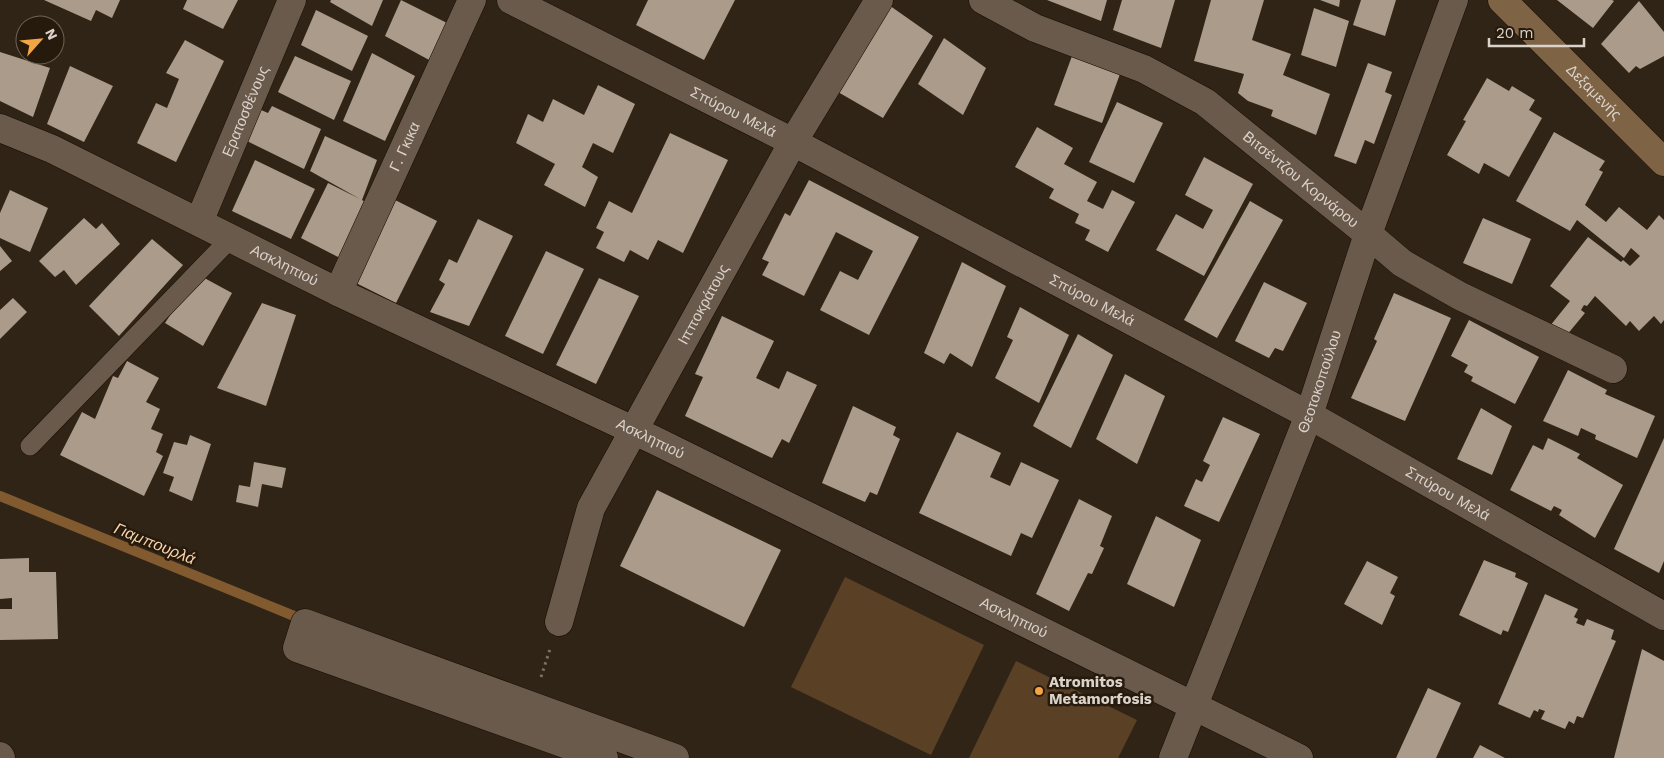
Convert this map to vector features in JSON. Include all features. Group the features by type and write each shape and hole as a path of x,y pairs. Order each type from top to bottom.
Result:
{"main road":[{"name":"Δεξαμενής","path":"1502,0 1664,162"}],"street":[{"name":"Ερατοσθένους","path":"199,222 292,0"},
{"name":"Γ. Γκικα","path":"338,292 472,0"},
{"name":"Σπύρου Μελά","path":"511,0 793,142 1309,415 1664,616"},
{"name":"Ιπποκράτους","path":"558,622 591,508 793,142 880,0"},
{"name":"Βιτσέντζου Κορνάρου","path":"982,0 1035,28 1144,69 1205,102 1402,263 1460,296 1613,369"},
{"name":"Θεοτοκοπούλου","path":"1173,758 1309,415 1368,234 1454,0"},
{"name":"Ασκληπιού","path":"0,128 52,149 338,292 634,430 1299,758"},
{"path":"604,758 297,648 305,623 674,758"}],"lane":[{"path":"30,446 231,238"}],"shaded area":[{"path":"845,577 984,645 931,755 791,687"},
{"name":"Atromitos Metamorfosis","path":"1016,661 1137,720 1118,758 969,758"}],"building":[{"path":"44,0 120,0 112,18 96,10 91,21"},
{"path":"187,0 238,0 223,29 183,9"},
{"path":"331,0 383,0 372,26 330,2"},
{"path":"401,0 449,24 431,61 385,36"},
{"path":"648,0 735,0 704,60 636,25"},
{"path":"1047,0 1107,0 1101,21"},
{"path":"1122,0 1175,0 1161,48 1113,30"},
{"path":"1211,0 1264,0 1252,40 1291,54 1283,75 1330,94 1316,135 1271,116 1273,110 1248,101 1238,93 1244,74 1194,61"},
{"path":"1320,0 1340,0 1339,7"},
{"path":"1361,0 1396,0 1385,36 1353,25"},
{"path":"1557,0 1612,0 1614,1 1593,28"},
{"path":"1639,1 1664,32 1664,56 1640,69 1636,66 1629,73 1601,44"},
{"path":"886,3 933,36 883,118 831,88"},
{"path":"1314,8 1349,21 1336,67 1301,55"},
{"path":"316,10 368,36 352,71 301,45"},
{"path":"944,38 986,68 963,115 918,84"},
{"path":"185,40 224,61 176,162 137,143 156,103 167,108 179,79 166,73"},
{"path":"0,52 15,57 15,65 41,65 50,68 33,117 0,101"},
{"path":"372,53 415,76 385,141 343,121"},
{"path":"295,56 351,81 334,120 278,92"},
{"path":"1072,56 1120,74 1102,123 1054,105"},
{"path":"1368,63 1392,72 1385,92 1392,95 1374,144 1365,140 1356,164 1334,156"},
{"path":"70,66 113,86 84,142 47,124"},
{"path":"1487,78 1509,91 1512,86 1535,100 1529,110 1542,118 1509,177 1484,163 1479,174 1447,155 1466,121 1463,120"},
{"path":"598,85 635,104 613,153 593,143 582,167 598,177 585,207 544,185 555,164 516,143 528,114 543,122 553,99 584,115"},
{"path":"1117,102 1163,123 1134,183 1089,162"},
{"path":"272,106 321,129 304,169 247,141 261,110 268,113"},
{"path":"1037,127 1073,148 1064,164 1097,182 1087,201 1103,209 1112,190 1135,202 1108,252 1085,240 1090,230 1075,223 1079,214 1049,198 1054,189 1015,167"},
{"path":"1554,132 1605,161 1599,170 1603,172 1585,205 1606,222 1619,207 1647,230 1659,215 1664,220 1664,320 1661,324 1654,316 1639,331 1630,321 1626,326 1595,296 1587,306 1584,305 1581,310 1585,313 1566,336 1550,326 1570,301 1550,286 1588,237 1621,262 1623,260 1630,266 1640,256 1631,248 1624,258 1577,220 1570,231 1516,201"},
{"path":"670,133 728,160 683,253 658,240 648,260 630,250 624,262 596,248 604,232 596,228 609,201 632,213"},
{"path":"325,136 377,160 362,200 367,203 340,258 301,238 328,183 360,199 310,171"},
{"path":"1204,157 1253,184 1204,276 1156,250 1176,214 1203,229 1213,210 1185,195"},
{"path":"255,160 315,189 291,239 232,211"},
{"path":"809,180 919,237 869,335 820,310 840,271 858,280 873,251 836,232 804,296 762,275 769,262 762,259 785,213 790,216"},
{"path":"10,190 48,208 30,252 0,238 0,213"},
{"path":"391,198 437,221 396,303 350,280"},
{"path":"1250,201 1283,220 1217,338 1184,320"},
{"path":"84,218 96,229 102,223 120,244 76,285 64,270 55,277 39,261"},
{"path":"1483,218 1531,239 1512,284 1463,263"},
{"path":"478,219 513,236 469,326 430,312 445,284 439,280 449,259 457,263"},
{"path":"152,239 183,265 119,336 89,306"},
{"path":"0,246 12,261 0,271"},
{"path":"546,251 584,269 543,354 505,336"},
{"path":"962,262 1006,286 972,367 950,353 944,364 924,353"},
{"path":"197,274 232,293 203,346 165,323"},
{"path":"599,278 639,296 596,384 556,365"},
{"path":"1264,282 1307,303 1283,351 1275,348 1269,358 1235,341"},
{"path":"1394,293 1451,318 1405,421 1351,398 1377,341 1374,339"},
{"path":"13,298 27,312 0,339 0,310"},
{"path":"262,303 296,315 266,406 217,388"},
{"path":"1020,307 1069,335 1039,403 995,378 1013,340 1007,337"},
{"path":"722,316 774,341 756,378 779,389 787,371 817,385 789,443 782,439 772,458 685,416 703,377 695,374"},
{"path":"1469,320 1539,357 1515,404 1471,381 1473,377 1464,372 1468,365 1451,356"},
{"path":"1078,334 1113,355 1071,448 1033,426"},
{"path":"127,361 159,378 146,402 160,409 151,429 163,434 156,452 163,456 144,496 60,455 82,412 95,419 113,376 118,378"},
{"path":"1568,370 1607,390 1605,394 1655,416 1637,458 1595,439 1596,435 1581,428 1578,436 1543,421"},
{"path":"1125,374 1165,396 1137,464 1096,439"},
{"path":"853,406 896,427 893,435 900,439 877,495 870,492 865,502 822,483"},
{"path":"1481,408 1512,426 1492,475 1457,459"},
{"path":"1223,417 1260,434 1219,522 1184,506 1196,479 1202,482 1210,465 1203,461"},
{"path":"957,432 1001,453 990,477 1010,486 1021,462 1059,480 1032,538 1021,533 1011,556 919,513"},
{"path":"190,435 211,444 192,501 169,491 174,477 163,473 174,442 187,445"},
{"path":"1548,438 1580,454 1577,458 1623,485 1595,538 1559,515 1562,510 1554,506 1551,511 1510,490 1533,445 1543,450"},
{"path":"1664,438 1664,561 1659,573 1614,549"},
{"path":"254,462 286,468 282,488 262,484 258,507 236,502 239,485 250,487"},
{"path":"657,490 781,550 744,627 620,566"},
{"path":"1079,499 1112,516 1100,546 1104,548 1092,574 1088,573 1069,611 1036,594"},
{"path":"1156,516 1201,540 1174,607 1127,584"},
{"path":"29,558 29,572 56,572 58,639 0,640 0,609 12,609 12,598 0,599 0,559"},
{"path":"1484,560 1516,573 1515,577 1528,583 1508,632 1503,630 1501,635 1459,615"},
{"path":"1367,561 1398,577 1390,593 1395,596 1382,625 1344,604"},
{"path":"1545,594 1578,609 1574,617 1578,619 1576,623 1584,626 1587,619 1614,630 1611,639 1616,641 1583,718 1577,716 1574,724 1569,721 1565,729 1541,719 1545,711 1539,709 1538,712 1534,710 1530,718 1498,704"},
{"path":"1642,649 1664,661 1664,758 1614,758"},
{"path":"1428,688 1461,703 1436,758 1396,758"},
{"path":"1480,745 1505,758 1473,758"}],"waterway":[{"name":"Γιαμπουρλά","path":"0,496 299,618"}],"place":[{"name":"Atromitos Metamorfosis","path":"1039,691"}]}
